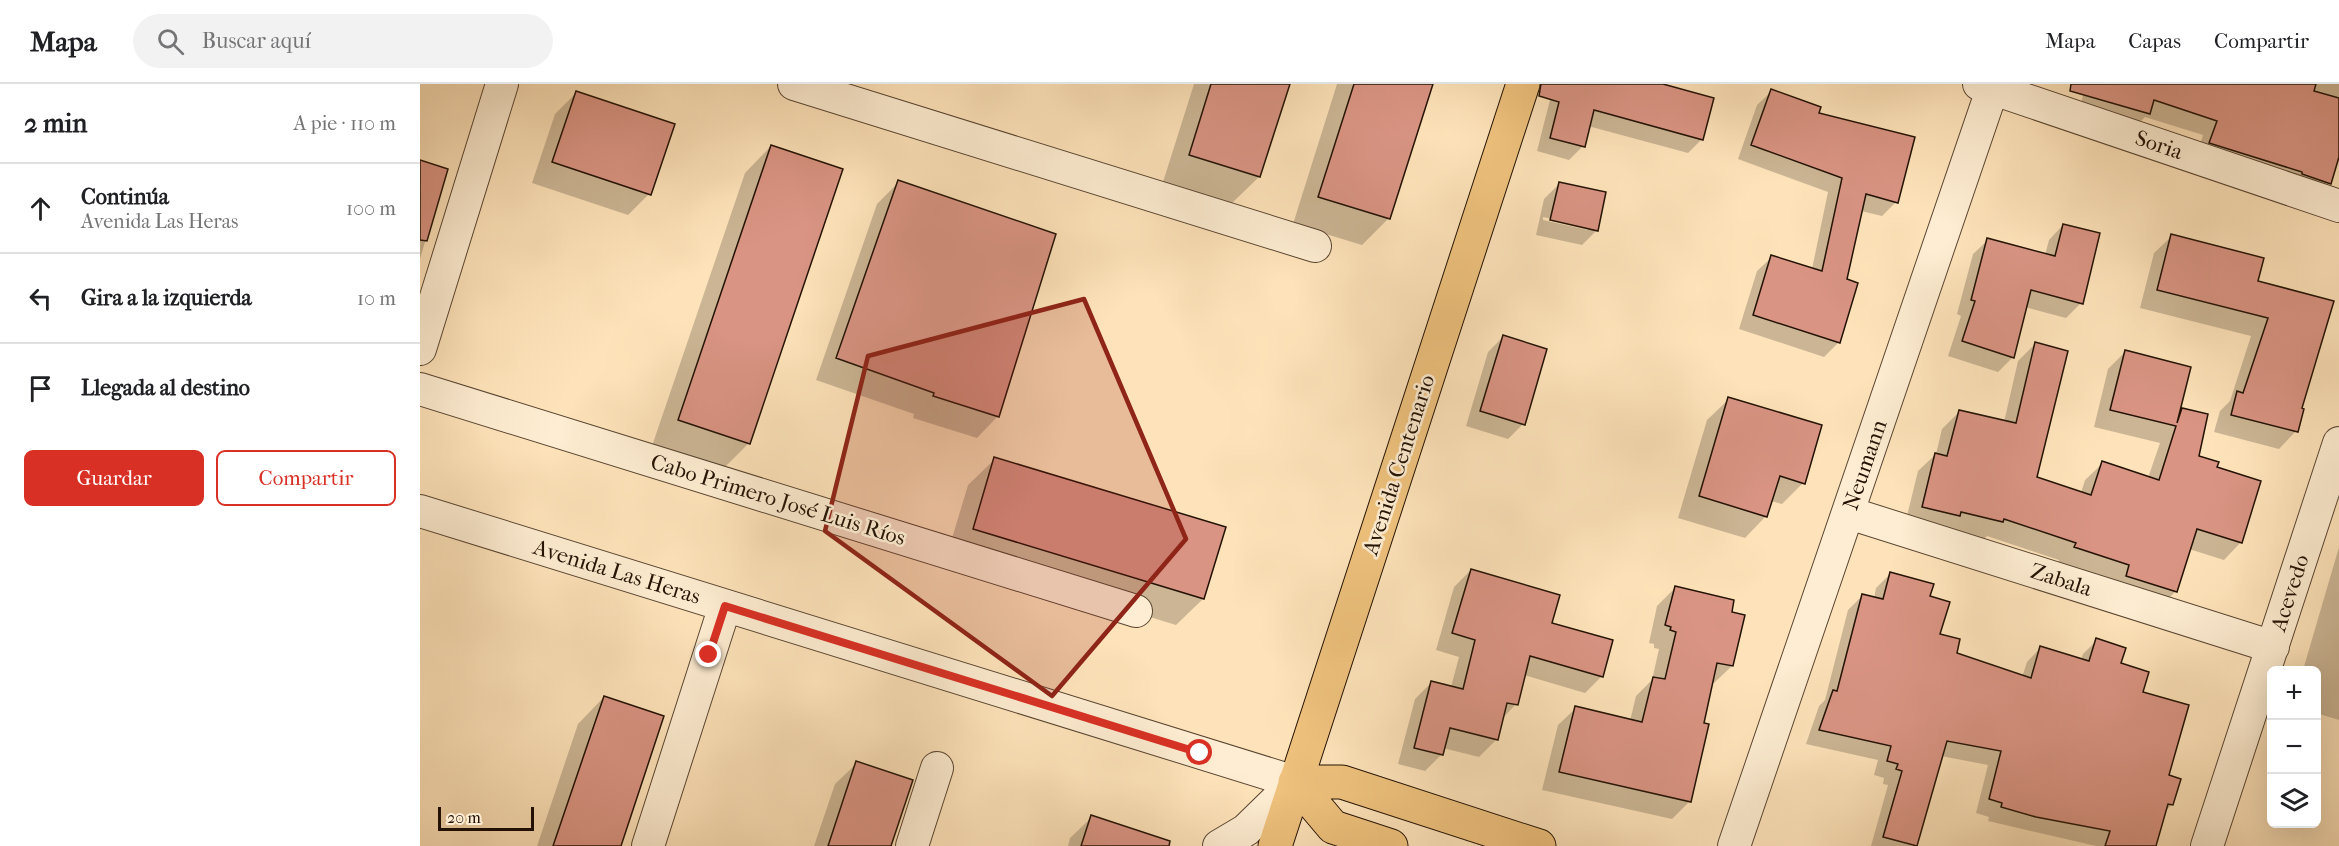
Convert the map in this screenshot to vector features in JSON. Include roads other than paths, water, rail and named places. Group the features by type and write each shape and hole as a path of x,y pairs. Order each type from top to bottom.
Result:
{"main road":[{"name":"Avenida Centenario","path":"1275,846 1523,84"},
{"path":"1295,782 1333,827 1391,846"},
{"name":"Avenida Las Heras","path":"1295,782 1342,782 1539,846"}],"street":[{"path":"420,350 502,84"},
{"path":"794,84 1316,246"},
{"name":"Soria","path":"1988,85 2339,206"},
{"name":"Neumann","path":"1734,846 1849,513 1988,85"},
{"name":"Cabo Primero José Luis Ríos","path":"420,389 1136,611"},
{"name":"Acevedo","path":"2207,846 2339,443"},
{"name":"Avenida Las Heras","path":"420,512 1295,782"},
{"name":"Zabala","path":"1849,513 2273,647"},
{"path":"648,846 725,606"},
{"path":"912,846 938,768"},
{"path":"1219,846 1246,830 1295,782"}]}
